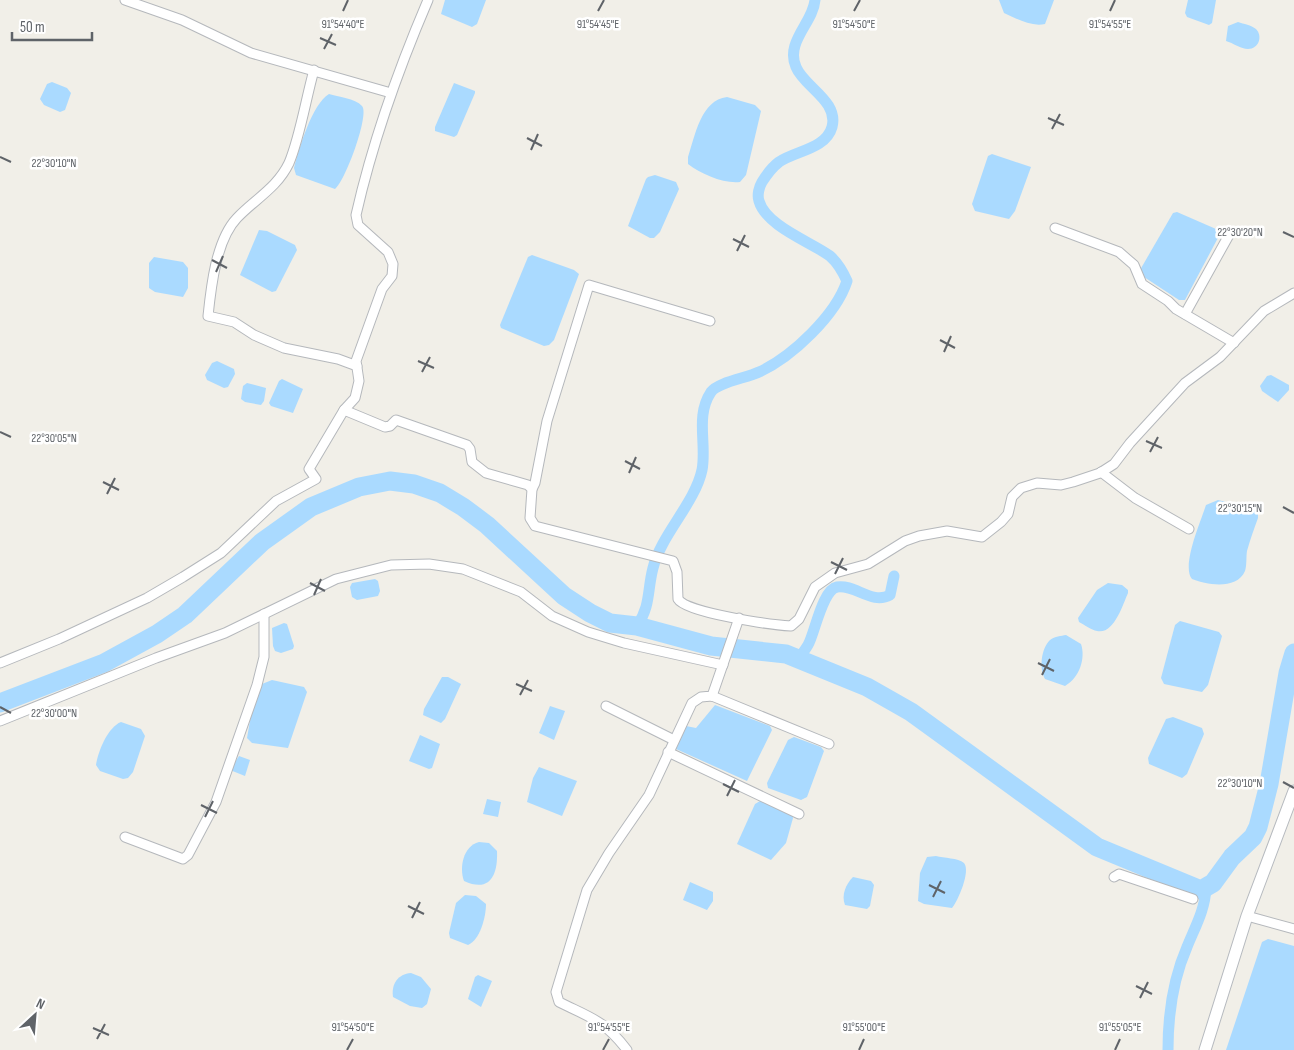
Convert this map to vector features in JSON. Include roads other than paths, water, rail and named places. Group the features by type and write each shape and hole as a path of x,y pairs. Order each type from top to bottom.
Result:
{"street":[{"path":"125,0 182,20 251,53 391,93"},
{"path":"0,663 60,639 147,598 221,553 276,501 316,479 309,469 344,410 355,398 359,381 356,361 382,289 392,276 393,264 388,252 358,225 356,215 370,155 391,93 428,0"},
{"path":"314,70 289,163 274,186 236,219 230,229 214,268 208,316 234,322 254,336 284,348 338,359 357,366"},
{"path":"1055,228 1119,252 1134,265 1142,284 1185,314 1234,343"},
{"path":"1185,314 1230,235"},
{"path":"710,321 589,285 547,421 535,483 532,489 530,518 535,526 669,559 675,564 677,572 676,593 680,603 699,610 791,626 799,619 815,587 835,573 868,564 904,541 919,536 947,531 982,537 990,533 1008,514 1012,497 1021,488 1037,483 1061,485 1074,482 1101,472 1114,464 1130,443 1185,383 1220,357 1264,311 1294,293"},
{"path":"344,410 385,427 390,426 396,420 402,421 422,430 461,442 470,449 472,462 486,472 528,485 532,489"},
{"path":"1101,472 1135,498 1189,529"},
{"path":"0,721 156,658 225,633 336,579 391,565 429,564 463,569 521,592 552,616 588,632 624,643 723,665"},
{"path":"125,837 183,859 188,855 216,802 257,685 264,657 264,614"},
{"path":"712,696 739,618"},
{"path":"627,1050 607,1026 599,1020 559,1002 556,992 587,890 609,853 649,795 692,703 701,697 712,696 829,744"},
{"path":"606,706 674,740"},
{"path":"668,752 799,814"},
{"path":"1205,1050 1247,916 1294,790"},
{"path":"1114,877 1119,874 1193,899"},
{"path":"1247,916 1294,929"}],"water":[{"path":"445,0 486,0 477,24 472,27 441,14"},
{"path":"999,0 1054,0 1045,24 1040,25 1024,22 1004,13"},
{"path":"1188,0 1216,0 1212,23 1209,25 1187,17 1185,13"},
{"path":"1238,22 1256,29 1259,35 1259,42 1255,47 1245,49 1226,41 1228,26"},
{"path":"52,82 67,88 71,93 65,110 60,112 44,105 40,99 47,84"},
{"path":"454,83 475,91 475,93 457,135 454,137 435,131 435,127"},
{"path":"329,94 359,103 364,112 360,134 350,162 335,189 296,175 294,168 312,117 317,107"},
{"path":"727,97 755,105 761,111 746,175 740,182 713,178 688,164 688,157 700,120 711,105"},
{"path":"992,154 1031,167 1015,211 1009,219 975,211 972,204 988,156"},
{"path":"655,175 676,182 679,189 660,232 654,238 650,238 628,226 646,179"},
{"path":"1177,212 1216,229 1220,234 1185,300 1179,300 1141,275 1140,270 1173,213"},
{"path":"259,230 267,231 295,245 297,250 276,291 272,292 240,275"},
{"path":"532,255 574,270 579,274 554,340 549,345 544,346 501,328 500,325 528,257"},
{"path":"154,257 183,262 188,268 188,288 183,297 155,292 149,288 149,263"},
{"path":"217,361 234,369 235,374 228,387 224,388 207,380 205,375 212,363"},
{"path":"1271,375 1289,385 1289,390 1278,402 1262,391 1260,386 1267,376"},
{"path":"282,379 303,389 293,413 271,406 269,403 279,381"},
{"path":"247,383 266,388 264,401 261,405 245,402 241,399 243,386"},
{"path":"1218,500 1254,509 1258,512 1258,518 1247,551 1245,571 1241,577 1229,583 1213,584 1192,579 1189,573 1189,564 1193,543 1206,505"},
{"path":"375,579 378,581 380,591 378,596 357,600 352,597 350,587 352,583"},
{"path":"1108,583 1122,585 1128,590 1128,593 1113,624 1103,631 1090,629 1079,622 1078,618 1097,590"},
{"path":"1180,621 1219,632 1222,636 1208,685 1202,692 1164,684 1161,678 1175,625"},
{"path":"284,623 287,624 294,646 293,649 281,653 275,651 273,646 272,628"},
{"path":"1066,635 1081,644 1083,656 1078,673 1065,686 1045,679 1042,664 1043,653 1050,640"},
{"path":"442,677 448,677 461,684 445,719 441,723 423,715 424,709"},
{"path":"272,680 304,687 307,692 288,748 252,743 247,738 251,715 262,684"},
{"path":"715,705 770,726 772,730 747,781 676,749 686,726 696,728"},
{"path":"550,706 565,711 554,740 539,733"},
{"path":"1173,717 1202,728 1204,734 1187,774 1182,778 1149,764 1148,758 1166,719"},
{"path":"121,722 141,729 145,736 133,772 128,778 123,779 100,771 96,765 104,740 112,729"},
{"path":"420,735 440,744 432,768 429,769 409,761"},
{"path":"794,737 821,747 824,751 807,797 801,800 768,788 767,783 788,740"},
{"path":"239,756 250,760 245,776 230,770"},
{"path":"539,767 577,781 562,816 527,802 533,778"},
{"path":"487,799 501,802 498,817 483,814"},
{"path":"760,801 792,815 793,818 786,843 771,860 737,844 755,804"},
{"path":"479,842 489,843 497,851 496,868 491,880 480,885 464,881 462,870 462,864 469,848"},
{"path":"936,856 958,860 964,863 966,867 963,886 952,908 924,904 918,901 920,873 927,857"},
{"path":"853,877 871,881 874,885 870,906 867,909 845,905 845,890"},
{"path":"690,882 713,892 713,901 707,910 683,900"},
{"path":"465,895 476,896 486,904 482,928 476,938 468,945 450,938 449,933 456,903"},
{"path":"1268,939 1294,946 1294,1050 1226,1050 1262,942"},
{"path":"411,973 421,977 431,989 427,1004 422,1008 410,1006 393,997 393,988 396,981 402,975"},
{"path":"478,975 492,981 481,1007 468,999 475,977"}],"waterway":[{"path":"637,626 645,611 651,576 657,556 693,495 702,470 702,420 706,401 711,392 726,383 759,372 798,346 823,321 841,294 847,281 840,268 830,256 780,226 763,210 758,199 761,184 767,174 779,162 817,145 829,134 832,127 833,118 830,109 826,102 800,74 794,58 794,49 810,17 815,0"},
{"path":"0,703 104,663 157,634 185,615 262,542 311,507 359,487 390,481 414,484 440,493 463,507 487,525 564,596 590,613 610,623 637,626 711,646 786,654 867,687 911,712 1097,847 1201,890 1213,883 1232,857 1253,837 1258,827 1269,784 1288,673 1294,653"},
{"path":"799,658 811,639 823,604 832,590 837,587 844,587 877,598 883,597 890,595 894,576"},
{"path":"1168,1050 1170,1010 1175,984 1182,959 1202,911 1206,888"}]}
